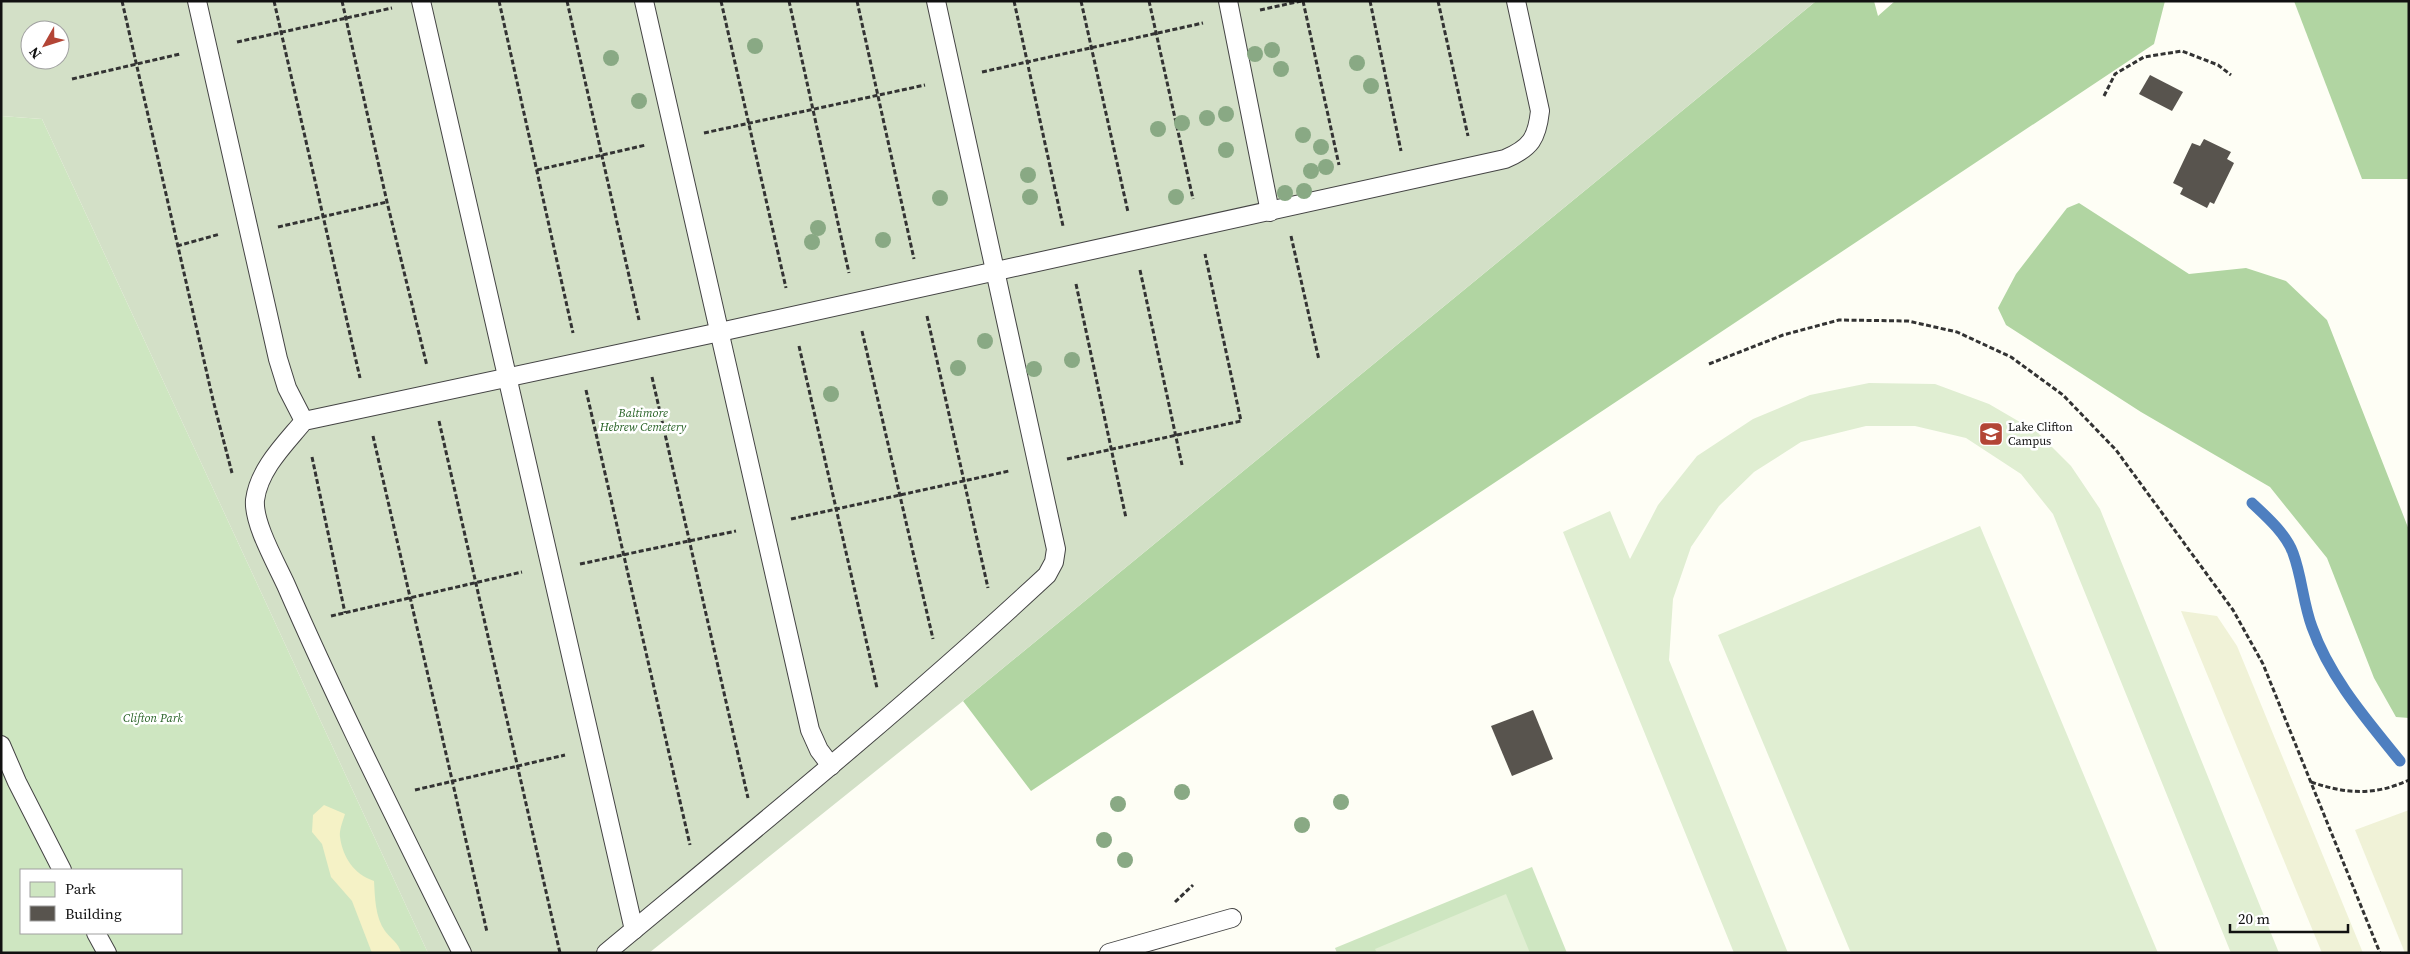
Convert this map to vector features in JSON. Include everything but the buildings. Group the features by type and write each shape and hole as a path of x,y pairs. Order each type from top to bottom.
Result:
{"lane":[{"path":"197,1 278,359 287,388 304,421"},
{"path":"644,1 810,730 819,750 831,766"},
{"path":"606,953 755,830 941,671 1047,575 1054,562 1056,549 936,1"},
{"path":"462,953 302,623 258,520 255,501 260,480 277,454 304,421 720,332 1505,159 1520,153 1532,142 1538,128 1540,110 1516,1"},
{"path":"421,2 634,930"},
{"path":"1230,9 1278,210"},
{"path":"1,745 16,782 61,869"},
{"path":"1108,953 1232,918"},
{"path":"97,934 107,953"}],"path":[{"path":"122,1 177,246 233,478 243,494 255,501"},
{"path":"274,1 487,934"},
{"path":"342,1 560,953"},
{"path":"499,1 698,877"},
{"path":"567,1 755,830"},
{"path":"721,1 884,720"},
{"path":"789,1 855,301 941,671"},
{"path":"537,170 953,78 1230,9 1302,1 1346,194"},
{"path":"1370,1 1407,181"},
{"path":"1438,1 1474,166"},
{"path":"72,79 421,2"},
{"path":"2104,96 2115,74 2144,57 2182,51 2218,65 2231,75"},
{"path":"177,246 387,202"},
{"path":"1278,210 1319,360"},
{"path":"1709,364 1783,335 1839,320 1908,321 1957,332 2011,356 2063,395 2116,450 2233,610 2263,664 2380,953"},
{"path":"304,421 345,613"},
{"path":"302,623 549,565"},
{"path":"386,797 592,748"},
{"path":"2310,782 2334,790 2370,793 2409,780"}],"green space":[{"name":"Baltimore Hebrew Cemetery","path":"1,1 1816,1 963,701 649,953 428,953 42,119 1,116"},
{"path":"1816,1 1874,1 1878,16 1895,1 2165,1 2154,44 1031,791 963,701"},
{"path":"2294,1 2409,1 2409,179 2362,179"},
{"name":"Clifton Park","path":"1,116 42,119 428,953 1,953"},
{"path":"2079,203 2189,274 2246,268 2286,281 2327,320 2409,530 2409,718 2396,717 2374,678 2327,558 2270,487 2141,412 2006,325 1998,308 2016,274 2067,208"},
{"path":"1869,383 1935,384 1989,404 2037,432 2071,466 2100,509 2279,953 2231,953 2053,514 2021,474 1966,438 1915,426 1866,426 1801,442 1754,472 1719,506 1691,547 1673,599 1669,660 1788,953 1734,953 1563,532 1610,511 1630,559 1658,505 1697,456 1753,419 1810,395"},
{"path":"1980,526 2158,953 1851,953 1718,635"},
{"path":"2181,611 2217,616 2237,646 2363,953 2322,953"},
{"path":"2409,810 2409,953 2405,953 2355,830"},
{"path":"1532,867 1567,953 1337,953 1335,948"},
{"path":"1506,894 1530,953 1377,953 1375,949"}],"sand":[{"path":"324,805 345,814 340,834 344,852 355,870 374,881 379,920 401,953 372,953 352,901 331,877 322,844 312,832 313,815"}],"waterway":[{"path":"2252,503 2276,526 2290,546 2309,618 2329,664 2350,698 2400,761"}],"place":[{"name":"Lake Clifton Campus","path":"1991,434"}]}
